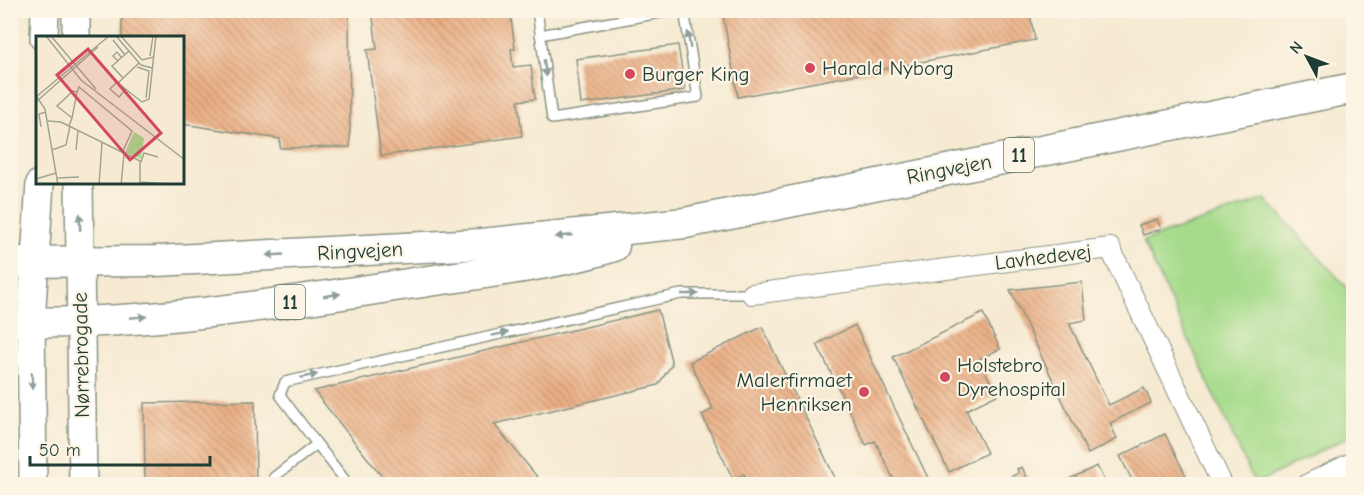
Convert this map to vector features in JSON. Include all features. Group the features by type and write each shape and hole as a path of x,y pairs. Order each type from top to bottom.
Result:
{"main road":[{"name":"Ringvejen","path":"22,262 156,261 481,244 685,223 1353,88"},
{"name":"Ringvejen","path":"80,322 240,309 498,270 601,251 685,223"},
{"name":"11","path":"21,322 80,322"}],"street":[{"path":"44,36 45,10"},
{"path":"76,10 76,36"},
{"path":"33,484 21,322 22,262 40,184"},
{"name":"Nørrebrogade","path":"79,184 82,484"},
{"name":"Lavhedevej","path":"752,294 1110,248 1222,484"},
{"path":"1308,484 1353,462"}],"lane":[{"path":"537,10 552,119 698,97 684,10"},
{"path":"540,35 676,10"},
{"path":"348,484 280,395 285,382 681,294 752,294"},
{"path":"274,484 274,477 317,444"}],"green space":[{"path":"1265,199 1353,294 1354,434 1255,484 1143,241"}],"building":[{"path":"122,10 349,10 350,147 280,148 280,139 184,124 184,36 122,36"},
{"path":"372,10 510,10 515,49 511,49 513,67 531,65 535,99 518,101 522,136 381,156 367,50 377,49"},
{"name":"Harald Nyborg","path":"722,10 1029,10 1035,40 738,97"},
{"name":"Burger King","path":"678,45 685,90 581,104 576,59"},
{"path":"1157,219 1161,229 1143,235 1139,225"},
{"path":"1082,282 1086,320 1069,323 1109,405 1144,388 1151,403 1110,423 1117,439 1088,454 1010,290"},
{"path":"658,310 672,364 658,385 494,424 543,484 388,484 314,391"},
{"name":"Holstebro Dyrehospital","path":"983,313 1000,349 979,359 997,395 966,410 987,453 949,472 893,357"},
{"name":"Malerfirmaet Henriksen","path":"855,325 928,478 914,484 883,484 894,480 875,441 866,445 817,344"},
{"path":"762,327 838,484 750,484 744,474 733,479 702,415 713,409 690,362"},
{"path":"255,401 256,484 145,484 144,403"},
{"path":"1165,434 1190,484 1134,484 1120,456"},
{"path":"1097,466 1106,484 1059,484"},
{"path":"1022,467 1030,484 1013,484 1010,477 1019,473 1017,469"}],"place":[{"name":"Harald Nyborg","path":"810,68"},
{"name":"Burger King","path":"630,74"},
{"name":"Holstebro Dyrehospital","path":"945,377"},
{"name":"Malerfirmaet Henriksen","path":"864,392"}]}
